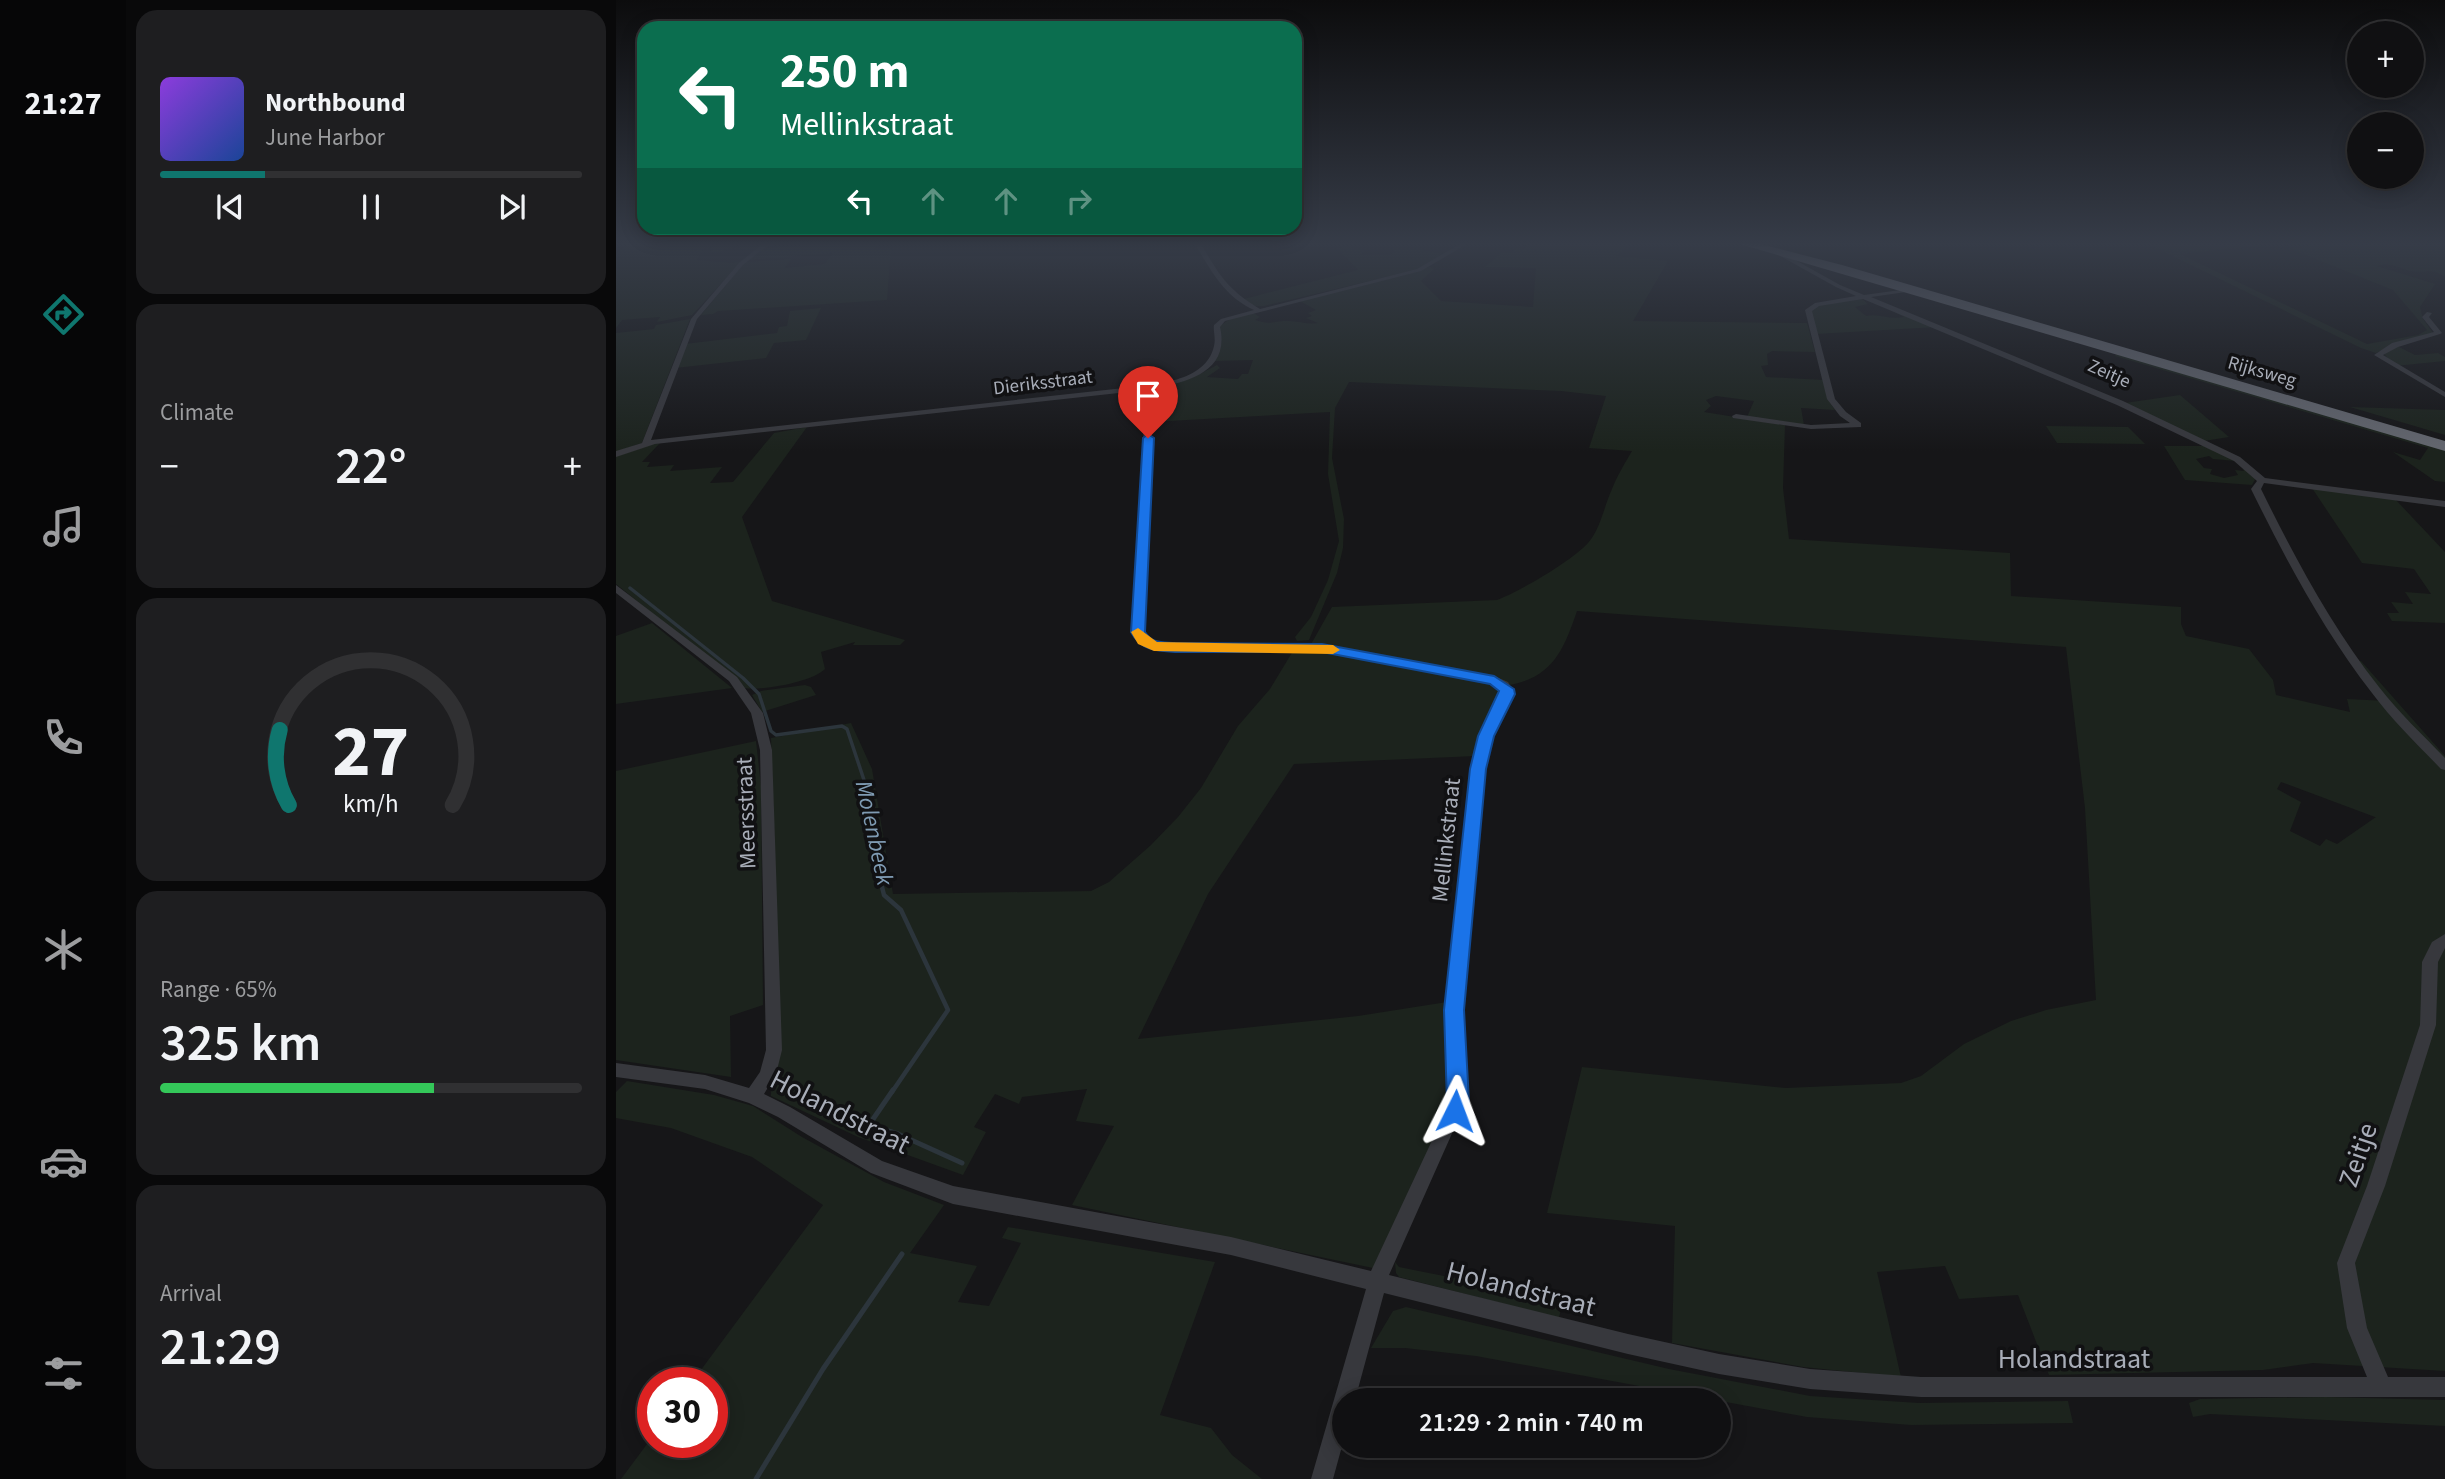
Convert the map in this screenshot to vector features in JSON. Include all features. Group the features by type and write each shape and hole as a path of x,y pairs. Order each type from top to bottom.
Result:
{"highway":[{"name":"Rijksweg","path":"1994,313 2445,446"},
{"name":"Rijksweg","path":"2012,313 2445,439"}],"street":[{"path":"646,443 694,319 699,313"},
{"name":"Dieriksstraat","path":"616,454 646,443 1150,386 1199,372 1217,349 1217,324 1246,313"},
{"path":"1736,416 1811,427 1858,425 1843,414 1831,399 1807,313"},
{"name":"Zeitje","path":"1903,313 2120,402 2237,459 2262,480"},
{"path":"2429,313 2425,317 2438,333 2395,345 2378,355 2445,396"},
{"name":"Mellinkstraat","path":"1150,386 1138,618 1138,632 1143,641 1154,646 1175,648 1322,648 1494,680 1507,690 1486,736 1478,769 1454,1010 1458,1102 1381,1271 1322,1479"},
{"path":"2445,503 2262,480 2256,489 2288,556 2323,616 2376,692 2445,766"},
{"name":"Meersstraat","path":"616,587 733,679 751,701 762,732 766,750 774,1050 768,1074 753,1097"},
{"name":"Zeitje","path":"2382,1387 2357,1328 2346,1263 2376,1186 2428,1025 2430,962 2437,946 2445,940"},
{"name":"Holandstraat","path":"616,1070 705,1082 753,1097 784,1112 877,1167 954,1195 1218,1243 1719,1364 1831,1382 1920,1387 2445,1387"}],"shaded area":[{"path":"616,313 694,313 657,322 660,317 622,320 616,328"},
{"path":"790,313 819,313 806,340 774,343 766,358 675,368 685,344 777,333 779,327 787,326"},
{"path":"1248,313 1260,317 1255,320 1265,323 1318,323 1306,318 1312,316 1308,313 1638,313 1633,321 1807,323 1815,352 1772,351 1767,354 1768,365 1761,366 1766,377 1824,380 1829,401 1835,410 1801,408 1804,425 1747,417 1754,401 1716,396 1706,400 1711,406 1704,412 1785,425 1783,488 1789,539 2010,553 2011,596 2181,607 2181,624 2186,636 2249,649 2273,680 2276,695 2350,712 2347,699 2387,701 2358,661 2361,661 2445,756 2445,1371 2313,1363 2263,1370 2049,1375 2018,1295 1959,1299 1945,1266 1877,1272 1901,1377 1803,1367 1672,1343 1675,1226 1547,1213 1582,1067 1786,1088 1901,1083 1921,1076 1964,1044 2011,1021 2046,1010 2096,1000 2085,808 2066,647 1577,611 1561,649 1547,668 1525,681 1510,685 1497,678 1332,646 1310,646 1332,607 1497,600 1545,575 1588,543 1632,451 1589,448 1606,396 1561,391 1349,382 1335,408 1332,458 1344,519 1343,548 1337,573 1309,640 1297,641 1295,637 1311,617 1328,580 1339,541 1328,474 1330,412 1151,422 1153,389 1194,377 1217,365 1220,368 1207,377 1238,379 1242,374 1248,374 1253,360 1214,361 1221,336 1218,327 1232,318","holes":["2281,782 2376,817 2337,844 2326,839 2320,846 2290,831 2301,802 2277,789"]},
{"path":"1811,313 1862,313 1866,316 1904,317 1896,313 1900,313 1937,327 1816,334"},
{"path":"2289,313 2303,313 2367,344 2418,335 2427,330 2413,313 2422,313 2433,333 2401,341 2376,353"},
{"path":"690,319 642,443 616,452 616,333 654,329 656,325"},
{"path":"2397,346 2415,355 2438,353 2445,357 2445,361 2395,366 2384,354"},
{"path":"2117,354 2445,450 2445,482 2435,481 2393,452 2420,460 2428,448 2115,356"},
{"path":"2180,395 2229,437 2204,441 2125,403"},
{"path":"2350,407 2445,410 2445,435"},
{"path":"2046,426 2128,427 2145,444 2057,443"},
{"path":"807,427 742,517 772,601 905,640 900,645 853,645 855,642 821,652 825,669 819,674 786,684 744,688 616,584 616,455 660,443 642,462 650,462 647,467 674,465 670,471 722,467 710,483 733,482 774,433"},
{"path":"2164,446 2207,446 2236,461 2213,459 2209,456 2196,459 2204,468 2212,469 2210,474 2224,478 2238,475 2235,470 2244,471 2241,465 2257,476 2252,485 2185,480"},
{"path":"2312,488 2395,499 2445,552 2445,623 2392,621 2387,613 2399,613 2391,602 2413,604 2405,592 2431,594 2414,569 2362,563"},
{"path":"652,623 732,688 616,704 616,636"},
{"path":"1293,651 1331,652 1489,682 1502,689 1476,756 1294,764 1208,894 1138,1039 1358,1016 1447,1002 1447,1065 1452,1091 1450,1109 1373,1268 1072,1205 1114,1126 1076,1121 1087,1089 1022,1097 1019,1104 995,1094 974,1127 986,1132 963,1175 858,1137 771,1096 775,854 771,738 851,723 872,769 893,894 1091,891 1109,882 1178,817 1201,788 1238,726 1270,689"},
{"path":"805,685 811,687 816,695 762,712 752,695 761,691"},
{"path":"756,741 761,786 763,1005 730,1016 731,1077 616,1060 616,771"},
{"path":"627,1081 714,1095 753,1106 802,1137 884,1182 944,1205 910,1253 977,1266 958,1302 989,1306 1021,1243 1002,1238 1008,1227 1215,1262 1160,1415 1211,1428 1232,1455 1262,1479 621,1479 637,1458 728,1458 728,1367 703,1367 823,1205 752,1157 671,1128 616,1118 616,1092"},
{"path":"1395,1262 1399,1267 1563,1300 1559,1318 1399,1277"},
{"path":"1406,1307 1669,1369 1810,1396 1919,1403 2068,1401 2073,1423 1911,1425 1807,1417 1731,1403 1731,1388 1650,1388 1476,1356 1405,1348 1371,1348 1393,1311"},
{"path":"2326,1397 2445,1400 2445,1426 2210,1414 2193,1417 2189,1403 2200,1399"}],"waterway":[{"name":"Molenbeek","path":"630,588 743,678 759,694 771,731 776,735 842,726 847,729 868,792"},
{"name":"Molenbeek","path":"868,791 873,807 878,871 884,895 901,910 948,1010 892,1092"},
{"name":"Molenbeek","path":"893,1090 869,1125 898,1134 962,1163"},
{"name":"Molenbeek","path":"756,1479 823,1369 902,1254"}],"slow traffic":[{"path":"1138,632 1140,638 1149,645 1175,648 1333,650"}],"route":[{"path":"1148,438 1138,632 1143,641 1149,645 1175,648 1322,648 1494,680 1507,689 1479,757 1454,1010 1458,1102 1455,1111"}]}
